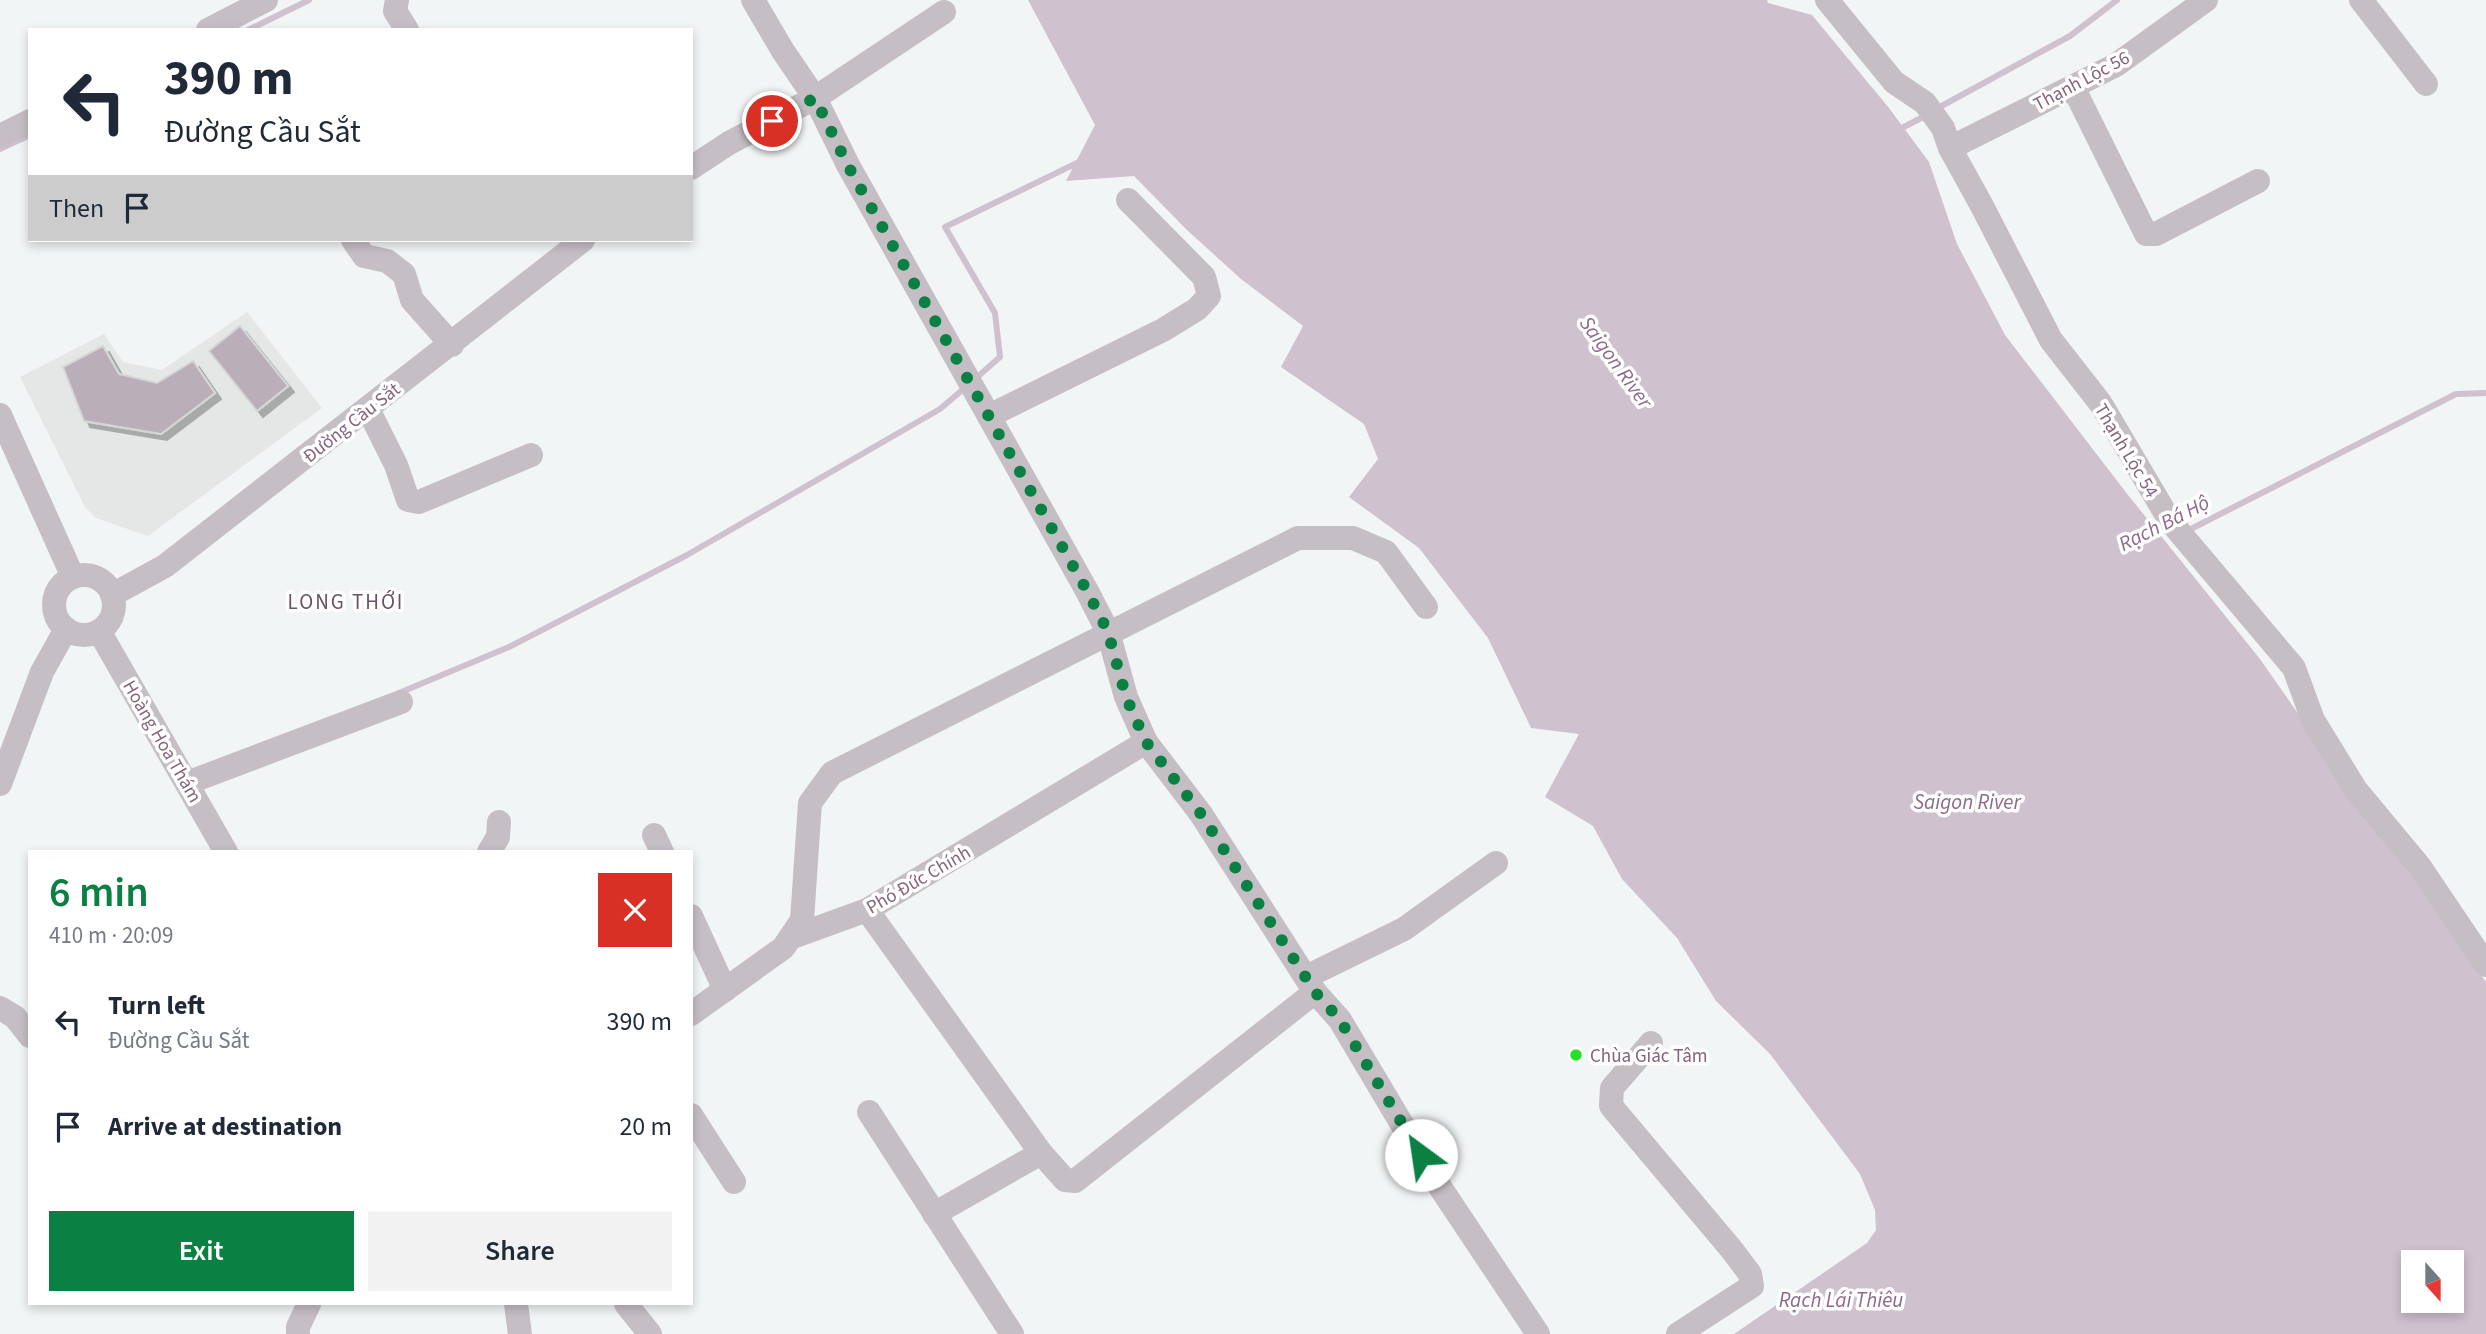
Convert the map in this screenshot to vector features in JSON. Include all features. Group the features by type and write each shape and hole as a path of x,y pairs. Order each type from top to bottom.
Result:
{"street":[{"path":"212,28 267,0"},
{"path":"397,0 395,10 406,28"},
{"path":"753,0 815,98 848,166 1087,591 1108,632 1126,697 1146,742 1201,814 1310,985 1340,1020 1434,1178 1538,1334"},
{"name":"Thạnh Lộc 54","path":"1826,0 1894,82 1925,103 1940,124 2051,340 2101,404 2172,523 2294,668 2313,720 2356,790 2420,867 2486,965"},
{"name":"Thạnh Lộc 56","path":"1950,148 2116,65 2206,0"},
{"path":"2361,0 2426,84"},
{"path":"693,167 729,143 815,98 944,12"},
{"path":"2073,87 2146,234 2156,234 2258,181"},
{"path":"0,136 28,122"},
{"path":"984,407 1163,330 1197,309 1209,296 1204,277 1128,200"},
{"path":"354,242 364,256 387,261 404,274 412,300 452,345"},
{"name":"Đường Cầu Sắt","path":"112,595 165,566 452,345 581,242"},
{"path":"368,409 396,465 408,500 419,502 531,454"},
{"path":"0,415 73,578"},
{"path":"790,938 802,920 810,803 832,773 1298,538 1353,538 1385,552 1426,607"},
{"path":"82,575 100,580 112,595 112,615 99,631 83,635 66,629 55,615 55,597 59,589 73,578 82,575"},
{"path":"0,784 42,672 66,629"},
{"name":"Hoàng Hoa Thám","path":"99,631 225,850"},
{"path":"187,783 320,735 401,702"},
{"name":"Phó Đức Chính","path":"693,1013 783,948 790,938 867,910 1146,742"},
{"path":"490,850 498,836 499,822"},
{"path":"867,910 1041,1153 1065,1180 1075,1181 1310,985 1404,929 1496,863"},
{"path":"693,920 725,990"},
{"path":"0,1008 15,1017 28,1033"},
{"path":"1651,1043 1612,1088 1611,1107 1732,1250 1750,1274 1752,1286 1678,1334"},
{"path":"869,1112 1012,1334"},
{"path":"693,1118 734,1182"},
{"path":"934,1214 1041,1153"},
{"path":"297,1332 309,1305"},
{"path":"518,1305 520,1334"},
{"path":"627,1305 650,1334"}],"shaded area":[{"path":"247,312 322,408 148,536 96,518 85,507 20,377 104,334 123,362 162,370"}],"water":[{"name":"Saigon River","path":"1028,0 1767,0 1768,3 1812,15 1889,108 1929,162 1957,244 2005,335 2128,495 2260,659 2486,982 2486,1334 1734,1334 1867,1243 1876,1230 1875,1210 1860,1174 1770,1054 1716,1001 1677,938 1622,879 1593,826 1545,797 1579,734 1531,728 1488,638 1419,548 1349,497 1378,459 1364,424 1281,367 1303,326 1241,279 1187,230 1134,176 1066,181 1095,125"}],"building":[{"path":"240,326 288,386 257,411 209,351"},
{"path":"103,346 119,374 157,383 193,361 215,393 161,434 84,421 63,367"}],"waterway":[{"path":"252,28 309,0"},
{"path":"1936,109 2070,36 2117,0"},
{"path":"1896,131 1927,115"},
{"path":"0,149 28,136"},
{"path":"975,379 1000,357 995,313 945,227 1081,161"},
{"path":"399,693 509,647 687,555 940,409 967,386"},
{"name":"Rạch Bá Hộ","path":"2185,532 2456,394 2486,393"}],"place":[{"name":"Chùa Giác Tâm","path":"1576,1055"}],"district":[{"name":"LONG THỚI","path":"346,602"}],"route":[{"path":"772,121 815,98 848,166 1087,591 1108,632 1126,697 1146,742 1201,814 1315,992 1340,1020 1421,1155"}],"water label":[{"name":"Rạch Lái Thiêu","path":"1841,1300"}]}
